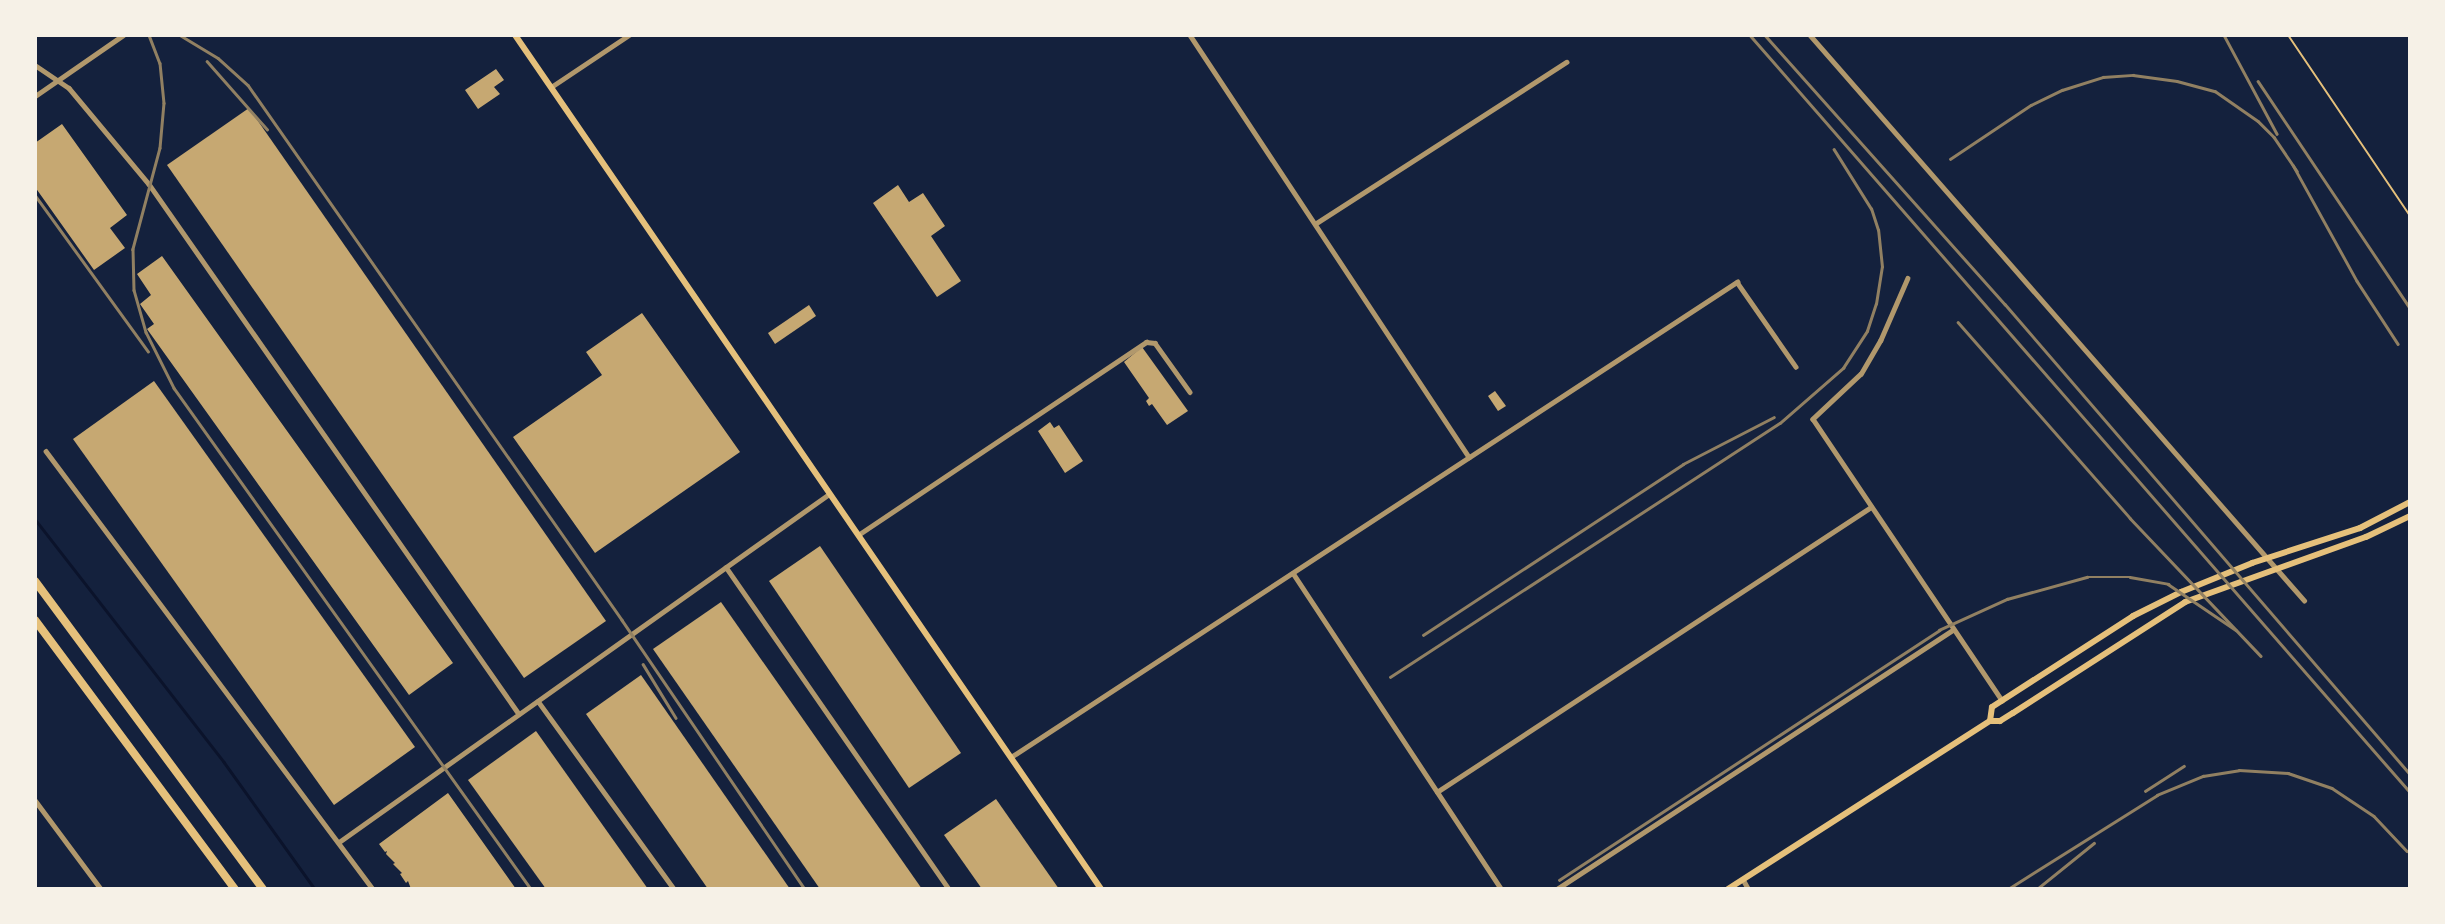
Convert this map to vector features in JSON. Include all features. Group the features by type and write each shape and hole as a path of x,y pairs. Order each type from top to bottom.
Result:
{"highway":[{"path":"35,581 263,889"},
{"path":"35,620 235,889"}],"main road":[{"path":"515,35 1101,889"},
{"path":"1990,721 1993,707 2002,700 2103,635 2181,592 2252,563 2360,528 2410,502"},
{"path":"1728,889 1990,721 2000,721 2185,602 2366,537 2410,516"}],"street":[{"path":"35,96 123,35"},
{"path":"551,87 629,35"},
{"path":"1190,35 1469,457"},
{"path":"1810,35 2304,600"},
{"path":"1315,224 1566,62"},
{"path":"35,65 69,88 149,184 519,714"},
{"path":"1908,278 1881,340 1861,374 1813,419 2002,700"},
{"path":"1011,757 1737,282 1796,366"},
{"path":"858,536 1146,342 1155,343 1190,393"},
{"path":"47,451 373,889"},
{"path":"339,842 829,494"},
{"path":"1437,792 1871,507"},
{"path":"726,567 949,889"},
{"path":"1293,573 1502,889"},
{"path":"1557,889 1953,630"},
{"path":"538,701 674,889"},
{"path":"35,800 101,889"},
{"path":"1742,880 1748,889"}],"path":[{"path":"2288,35 2410,216"}],"building":[{"path":"496,69 504,80 494,87 500,94 478,109 465,90"},
{"path":"249,108 606,621 524,678 167,165"},
{"path":"62,124 127,215 110,228 125,248 94,270 35,187 35,143"},
{"path":"898,185 909,202 923,193 945,226 931,236 961,281 937,297 873,203"},
{"path":"162,256 453,663 409,695 147,329 154,324 140,304 151,295 137,274"},
{"path":"809,305 816,316 775,344 768,333"},
{"path":"642,313 740,452 595,553 513,437 602,375 586,352"},
{"path":"1142,347 1188,411 1167,425 1152,404 1149,406 1146,401 1149,398 1124,362"},
{"path":"154,381 415,747 334,805 73,439"},
{"path":"1495,391 1506,406 1498,411 1488,396"},
{"path":"1050,422 1054,428 1059,425 1083,461 1065,473 1038,431"},
{"path":"820,546 961,753 909,788 769,581"},
{"path":"721,602 922,889 820,889 653,649"},
{"path":"641,675 790,889 708,889 586,714"},
{"path":"536,731 648,889 546,889 468,780"},
{"path":"448,793 516,889 411,889 408,881 406,883 400,874 402,873 386,854 387,851 379,844"},
{"path":"996,799 1059,889 982,889 944,835"}],"waterway":[{"path":"35,519 224,762 315,889"}],"railway":[{"path":"149,35 160,63 164,103 160,148 133,249 134,290 146,332 174,388 531,889"},
{"path":"180,35 218,58 248,85 622,620 805,889"},
{"path":"1750,35 2410,792"},
{"path":"1765,35 2005,304 2410,774"},
{"path":"2224,35 2277,134"},
{"path":"207,61 267,129"},
{"path":"1950,159 2031,105 2062,90 2103,77 2133,75 2177,81 2215,91 2258,121 2274,137 2297,171"},
{"path":"2258,81 2410,308"},
{"path":"1390,677 1780,423 1843,368 1867,331 1876,304 1882,267 1878,230 1871,209 1834,150"},
{"path":"2293,165 2357,281 2398,344"},
{"path":"35,195 148,351"},
{"path":"1958,322 2130,518 2261,656"},
{"path":"1423,635 1683,464 1774,417"},
{"path":"1559,880 1939,630 2007,599 2087,577 2130,577 2168,584 2236,630"},
{"path":"643,664 676,718"},
{"path":"2145,791 2184,766"},
{"path":"2008,889 2157,795 2203,776 2239,770 2288,773 2332,788 2374,816 2407,851"},
{"path":"2037,889 2094,843"}]}
